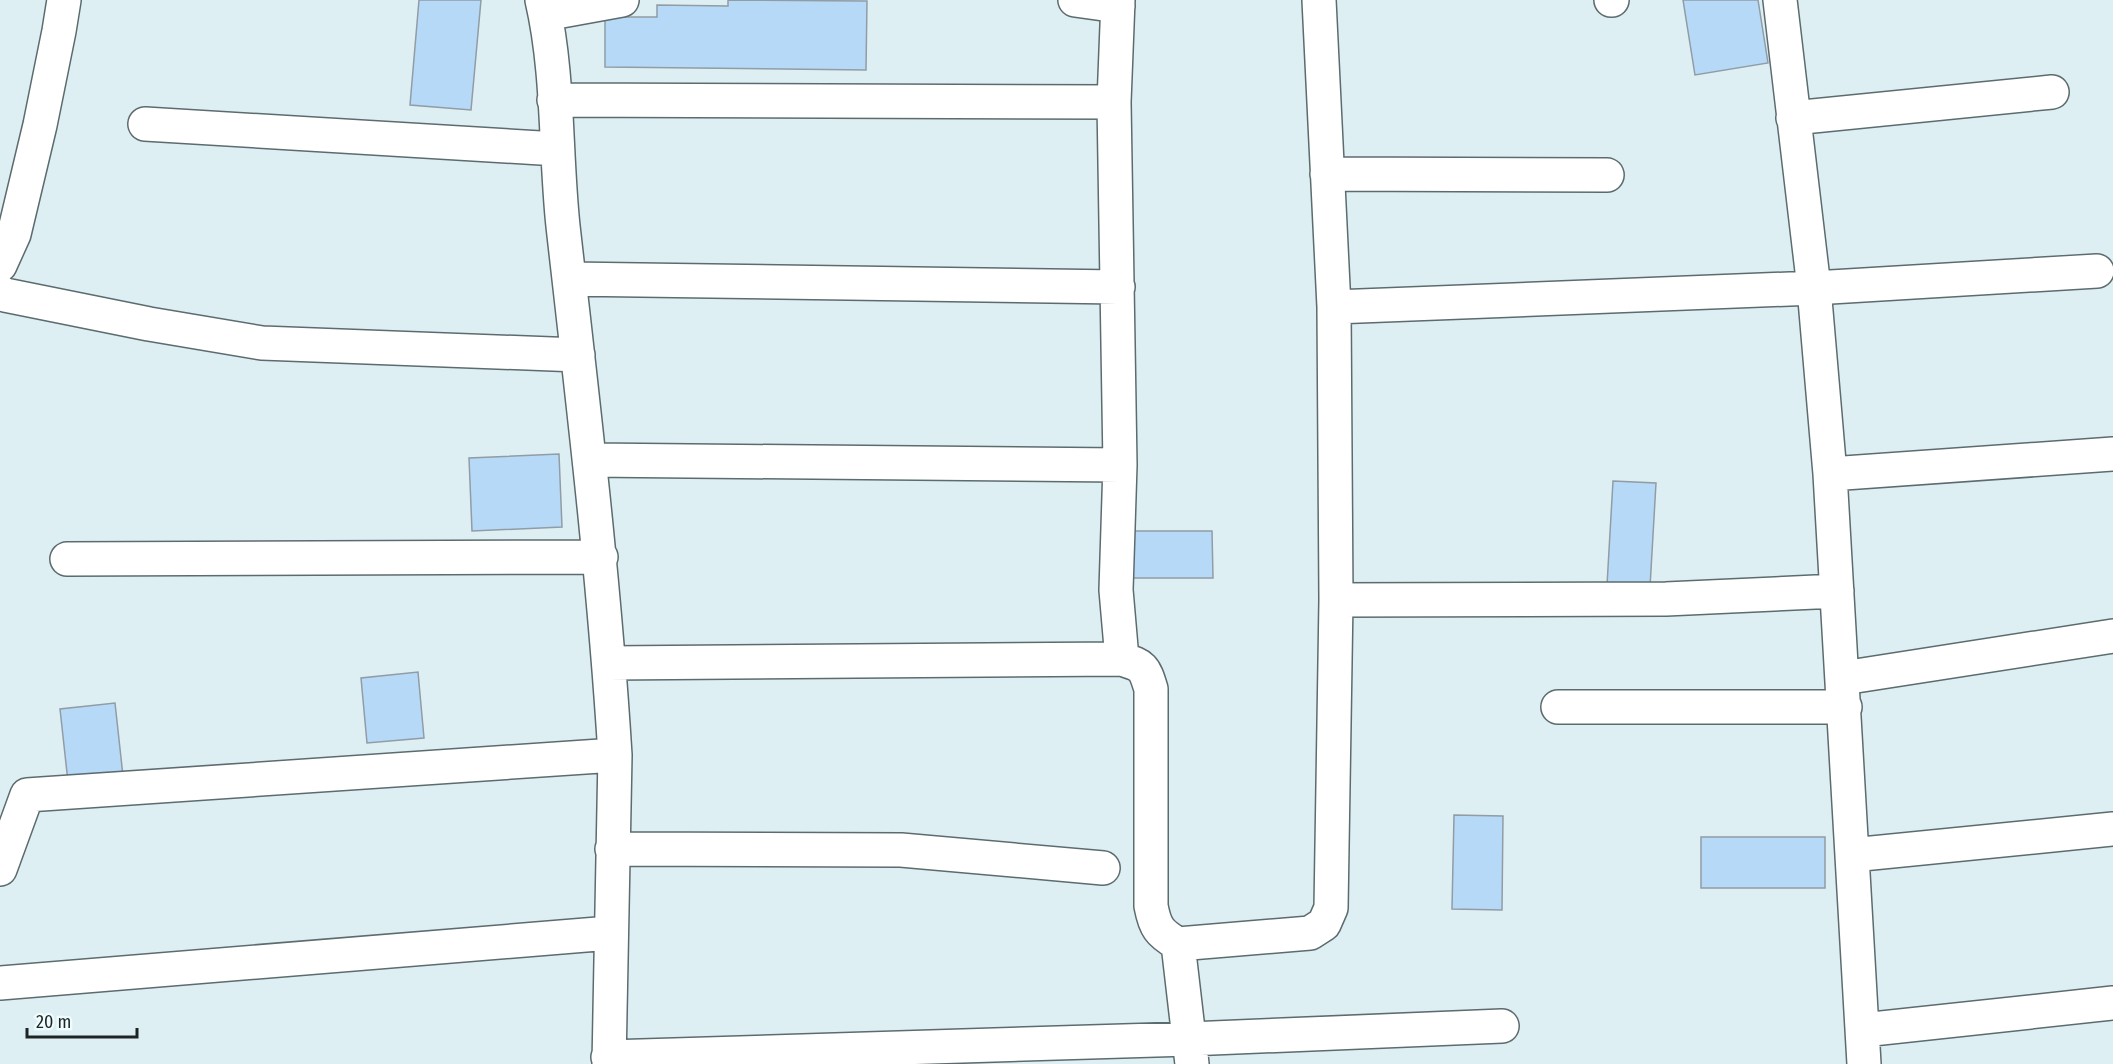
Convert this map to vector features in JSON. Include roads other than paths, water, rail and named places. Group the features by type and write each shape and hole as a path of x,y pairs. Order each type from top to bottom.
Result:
{"street":[{"path":"0,265 14,234 40,125 64,0"},
{"path":"622,0 543,7 554,100 569,279 601,557 615,755 609,1060 1190,1052 1502,1026"},
{"path":"1075,0 1118,3 1114,102 1120,465 1116,590 1122,659"},
{"path":"609,663 1122,659 1141,665 1151,689 1151,906 1154,923 1163,936 1178,944 1310,933 1324,924 1330,908 1336,600 1334,307 1319,0"},
{"path":"1780,0 1814,288 1830,474 1844,693 1864,1064 1840,1064"},
{"path":"1793,118 2052,92"},
{"path":"554,100 1114,102"},
{"path":"145,124 557,150"},
{"path":"1328,174 1607,176"},
{"path":"1334,307 1814,288 2097,271"},
{"path":"569,279 1118,287"},
{"path":"0,292 149,324 262,343 578,355"},
{"path":"1830,474 2113,454"},
{"path":"591,460 1120,465"},
{"path":"67,559 601,557"},
{"path":"1336,600 1666,599 1837,591"},
{"path":"1558,707 1844,693 2113,636"},
{"path":"0,868 14,795 615,755"},
{"path":"1852,855 2113,829"},
{"path":"612,849 901,850 1103,868"},
{"path":"0,983 610,933"},
{"path":"1178,944 1190,1052"},
{"path":"1863,1030 2113,1003"}]}
